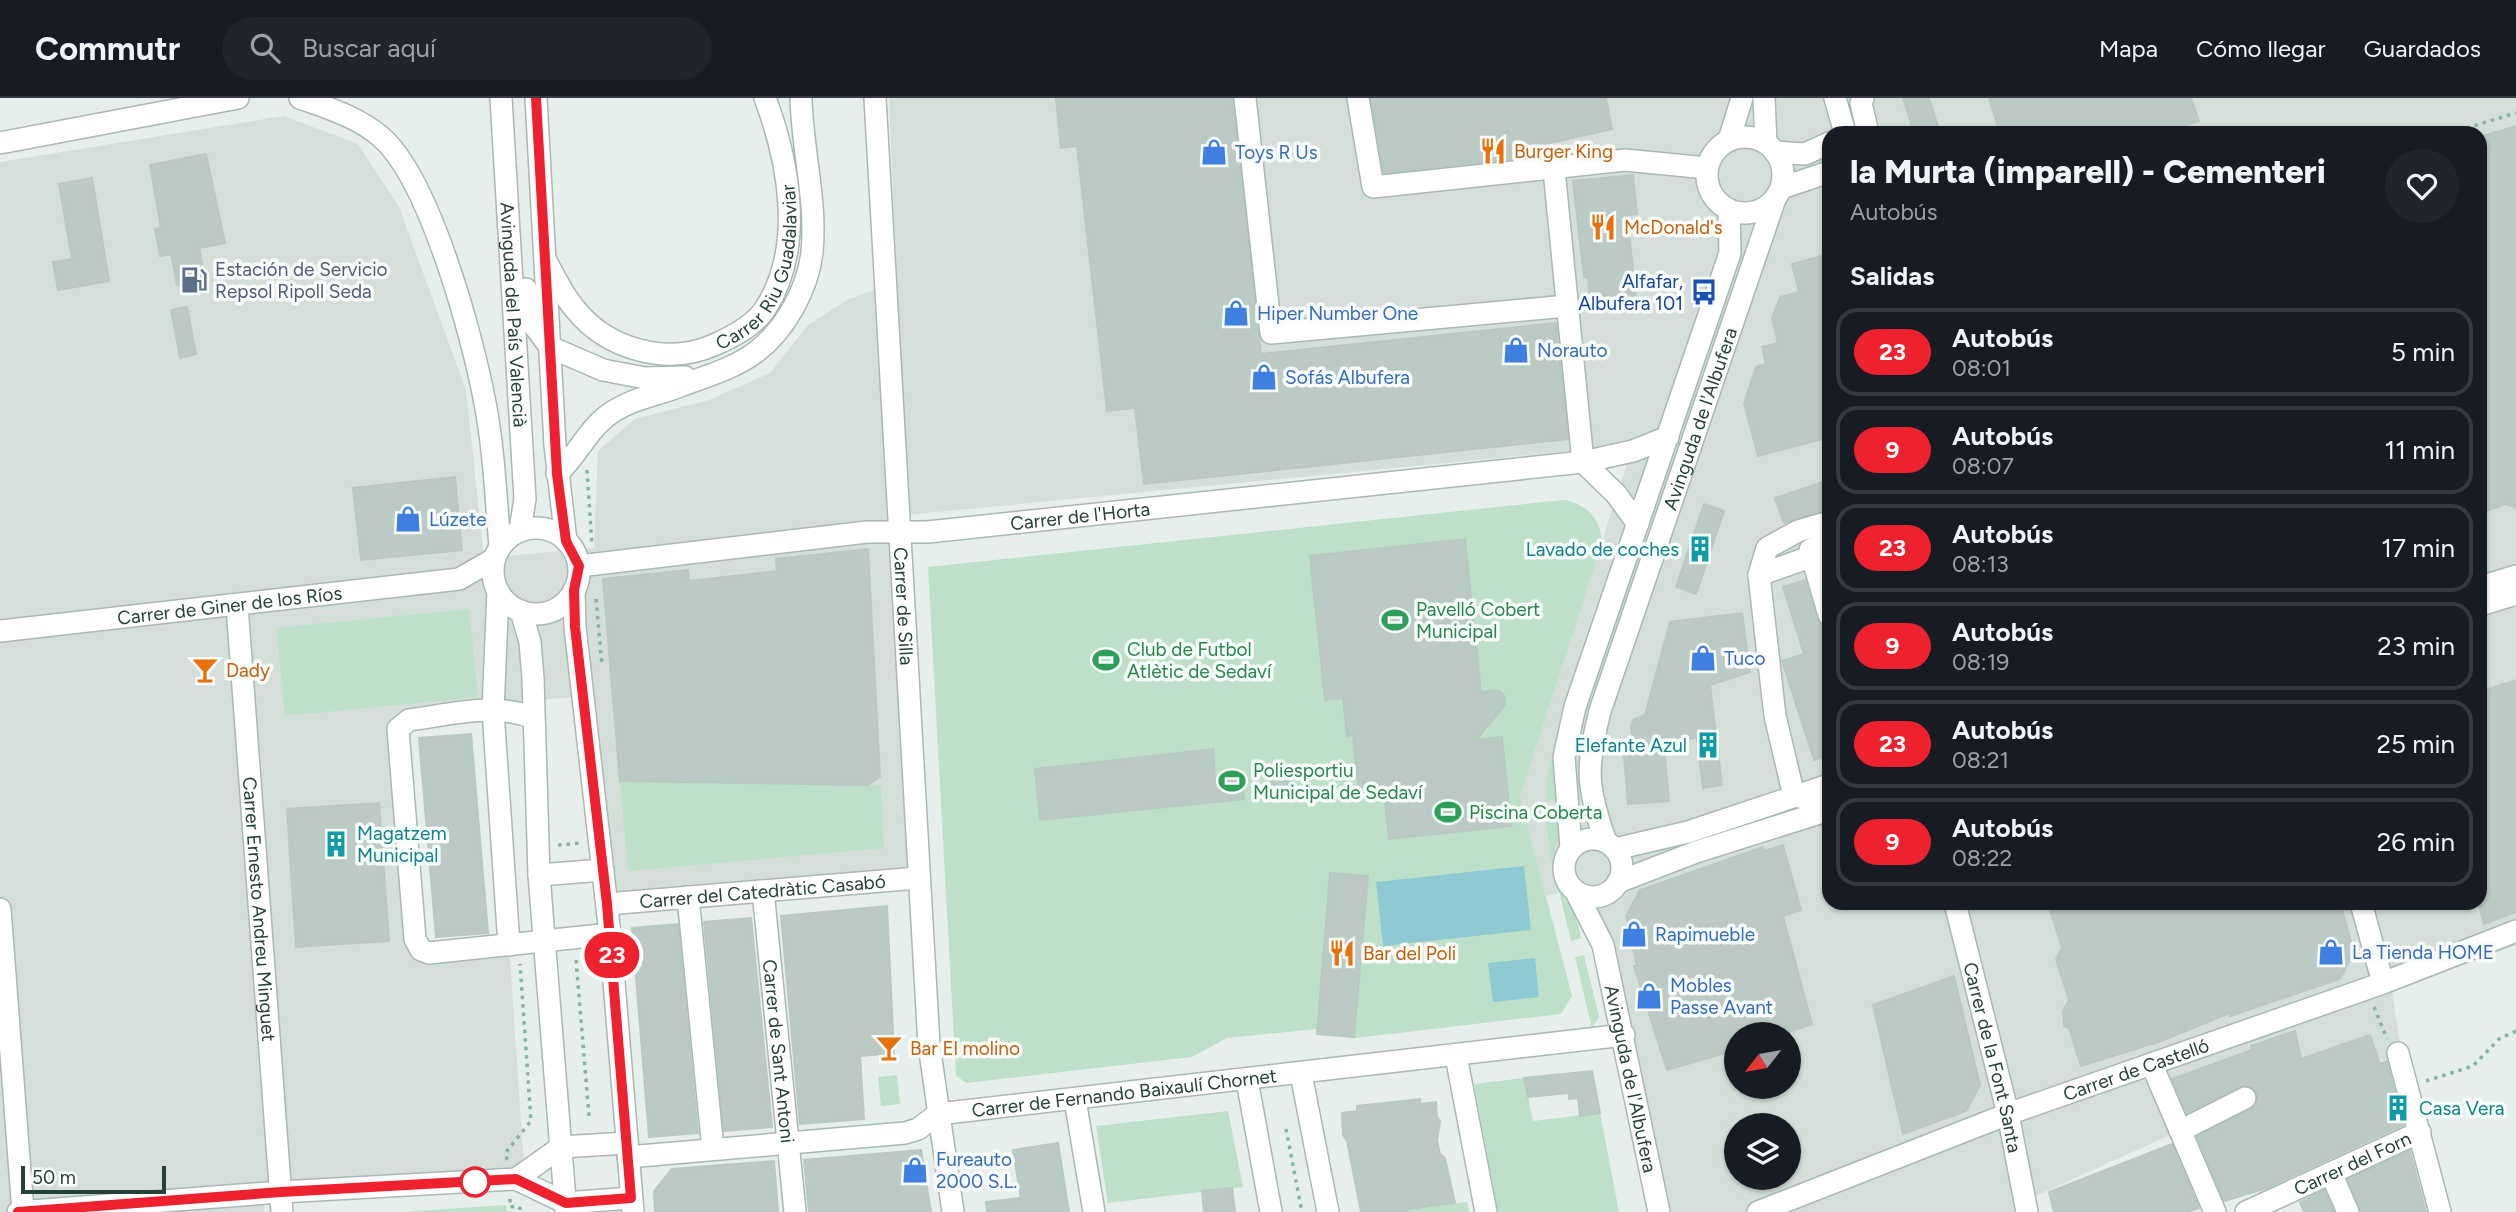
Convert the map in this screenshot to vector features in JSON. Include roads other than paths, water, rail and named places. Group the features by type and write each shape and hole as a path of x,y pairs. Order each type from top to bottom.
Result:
{"street":[{"path":"0,143 238,98"},
{"path":"300,98 352,118 382,137 403,161 422,193 457,296 485,403 497,553 494,711 514,954"},
{"name":"Avinguda del País Valencià","path":"501,98 525,499 520,530"},
{"name":"Avinguda del País Valencià","path":"536,98 557,474 566,541"},
{"name":"Carrer Riu Guadalaviar","path":"545,259 575,310 604,335 635,350 668,356 703,350 735,335 765,310 781,273 789,239 787,177 776,128 765,98"},
{"name":"Carrer Riu Guadalaviar","path":"557,474 573,460 585,437 610,413 637,397 727,369 756,352 779,329 807,279 813,221 801,98"},
{"name":"Carrer de Silla","path":"875,98 929,1045 953,1212"},
{"path":"1245,98 1271,333 1567,306"},
{"path":"1358,98 1373,187 1554,170 1625,160 1707,168"},
{"path":"1733,139 1742,98"},
{"path":"1835,98 1841,126"},
{"path":"1863,98 1861,103 1866,126"},
{"path":"1763,102 1733,139 1719,147 1707,168 1709,188 1720,205 1729,210 1754,213 1778,193 1822,175"},
{"path":"1763,102 1771,148 1783,175 1778,193"},
{"path":"1733,139 1757,139 1771,148 1805,154 1822,147"},
{"path":"1554,170 1583,462 1616,495 1637,524"},
{"name":"Avinguda de l'Albufera","path":"1610,845 1591,801 1589,755 1600,710 1778,193"},
{"name":"Avinguda de l'Albufera","path":"1571,848 1564,757 1575,707 1730,253 1729,210"},
{"path":"511,253 527,290 530,320 551,347"},
{"name":"Carrer Riu Guadalaviar","path":"551,347 603,370 645,377 698,379"},
{"name":"Carrer de l'Horta","path":"586,565 867,532 928,532 1583,462 1633,451 1668,437"},
{"path":"1794,796 1775,716 1759,575 1767,548 1798,531 1822,524"},
{"path":"497,553 520,530 545,529 566,541 586,565 565,603 552,611 536,614 521,611 508,603 497,589"},
{"path":"1822,543 1810,550 1822,594"},
{"name":"Carrer de Giner de los Ríos","path":"459,579 497,553"},
{"path":"1759,575 1810,557"},
{"path":"2487,585 2516,576"},
{"name":"Carrer de Giner de los Ríos","path":"0,631 459,579 497,589"},
{"path":"511,1180 566,1208 632,1205 610,934 575,627 574,590"},
{"path":"2487,604 2516,594"},
{"name":"Carrer Ernesto Andreu Minguet","path":"237,606 282,1202"},
{"path":"521,611 530,642 539,875 566,1208"},
{"path":"533,718 509,711 494,711 402,723 397,735 417,945 429,953 514,954 544,942 610,934"},
{"path":"1822,787 1688,832 1610,845 1587,839 1571,848 1564,866 1569,885 1576,892 1593,897 1696,852 1822,812"},
{"path":"1794,796 1822,802"},
{"path":"1610,845 1622,865 1614,887"},
{"path":"539,875 603,870"},
{"name":"Carrer del Catedràtic Casabó","path":"607,904 918,878"},
{"name":"Avinguda de l'Albufera","path":"1603,945 1614,887"},
{"name":"Carrer de Sant Antoni","path":"764,891 795,1212"},
{"name":"Avinguda de l'Albufera","path":"1576,892 1603,945 1659,1212"},
{"path":"688,897 713,1149"},
{"path":"0,909 21,1212 282,1202 511,1180 561,1147"},
{"name":"Carrer de la Font Santa","path":"1957,910 2008,1114 2027,1212"},
{"path":"2362,910 2376,985"},
{"name":"Carrer de Castelló","path":"1758,1212 2008,1114 2376,985 2516,931"},
{"name":"Carrer de Fernando Baixaulí Chornet","path":"561,1147 628,1150 713,1149 905,1133 918,1129 937,1114 1624,1035"},
{"name":"Carrer del Forn","path":"2398,1053 2441,1212"},
{"path":"1456,1056 1486,1212"},
{"path":"2152,1065 2214,1212"},
{"path":"1301,1074 1328,1212"},
{"path":"1247,1080 1271,1212"},
{"path":"2180,1131 2245,1098"},
{"path":"1075,1100 1094,1212"},
{"name":"Carrer del Forn","path":"2246,1212 2420,1132"},
{"path":"2331,1172 2348,1212"}],"water":[{"path":"1524,866 1531,930 1383,946 1376,882"},
{"path":"1535,958 1539,997 1493,1002 1488,963"}],"place":[{"name":"Burger King","path":"1493,151"},
{"name":"Toys R Us","path":"1214,152"},
{"name":"McDonald's","path":"1603,227"},
{"name":"Estación de Servicio Repsol Ripoll Seda","path":"194,280"},
{"name":"Alfafar, Albufera 101","path":"1704,292"},
{"name":"Hiper Number One","path":"1236,313"},
{"name":"Norauto","path":"1516,350"},
{"name":"Sofás Albufera","path":"1264,377"},
{"name":"Lúzete","path":"408,519"},
{"name":"Lavado de coches","path":"1700,549"},
{"name":"Pavelló Cobert Municipal","path":"1395,620"},
{"name":"Tuco","path":"1703,658"},
{"name":"Club de Futbol Atlètic de Sedaví","path":"1106,660"},
{"name":"Dady","path":"205,670"},
{"name":"Elefante Azul","path":"1708,745"},
{"name":"Poliesportiu Municipal de Sedaví","path":"1232,781"},
{"name":"Piscina Coberta","path":"1448,812"},
{"name":"Magatzem Municipal","path":"336,844"},
{"name":"Rapimueble","path":"1634,934"},
{"name":"La Tienda HOME","path":"2331,952"},
{"name":"Bar del Poli","path":"1342,953"},
{"name":"Mobles Passe Avant","path":"1649,996"},
{"name":"Bar El molino","path":"889,1048"},
{"name":"Casa Vera","path":"2398,1108"},
{"name":"Fureauto 2000 S.L.","path":"915,1170"}]}
